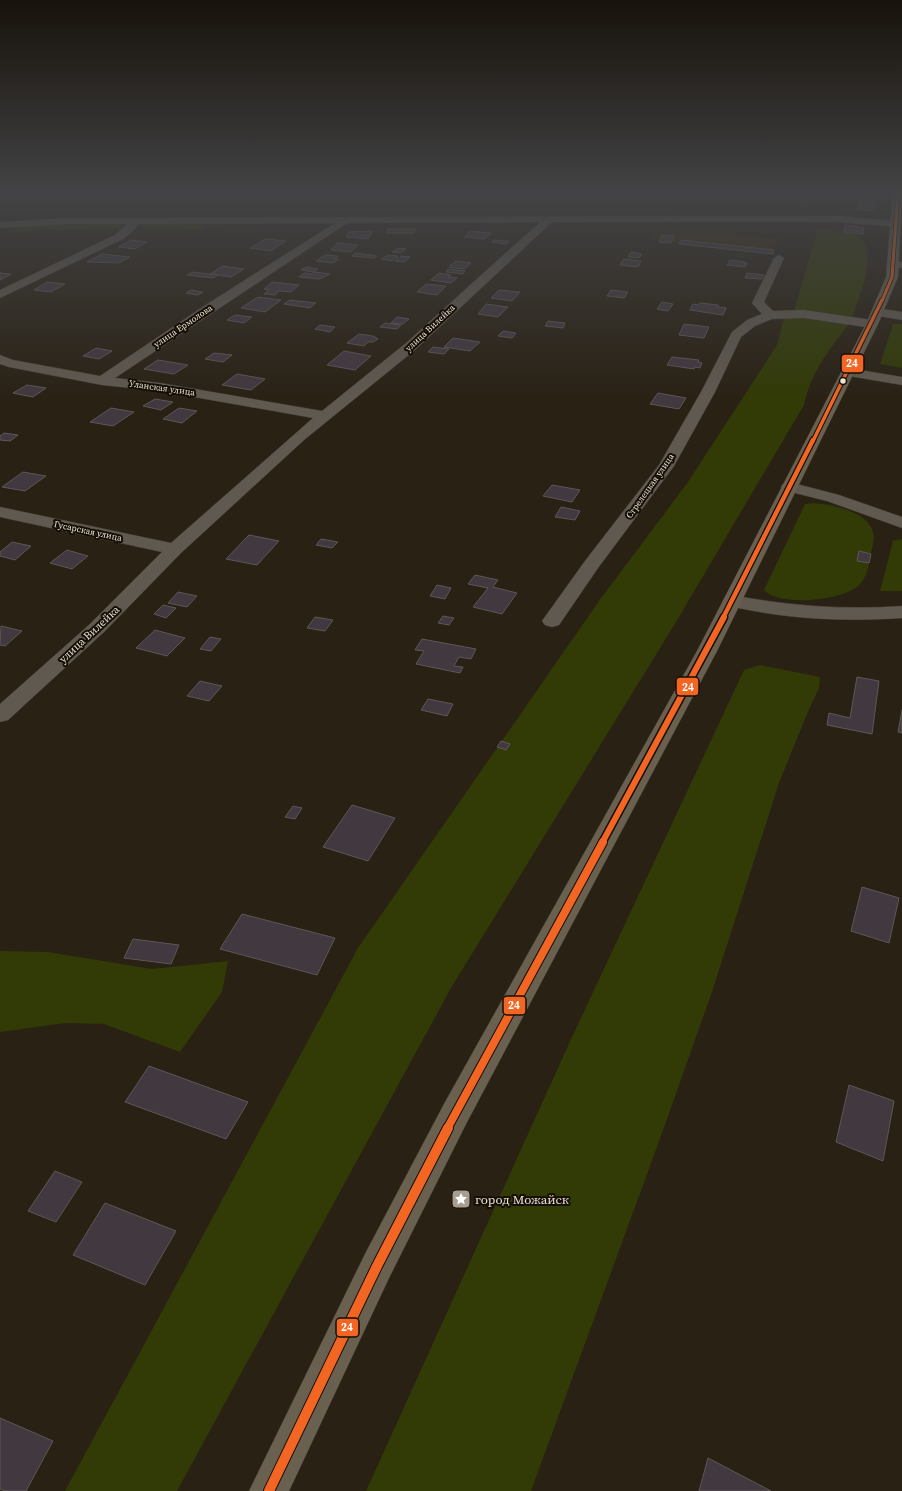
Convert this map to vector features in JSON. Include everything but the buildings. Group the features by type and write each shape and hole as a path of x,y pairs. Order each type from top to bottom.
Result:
{"main road":[{"path":"269,1491 378,1266 455,1114 707,651 848,372 898,265"}],"street":[{"path":"0,294 69,261"},
{"name":"улица Ермолова","path":"102,381 208,308 283,261"},
{"name":"улица Вилейка","path":"0,715 96,628 175,549 324,416 377,375 411,346 505,261"},
{"path":"770,314 758,303 778,261"},
{"name":"Стрелецкая улица","path":"552,621 591,565 666,466 708,392 736,335 751,323 770,314 804,314 874,318 902,316"},
{"name":"Уланская улица","path":"0,359 9,363 102,381 160,386 324,416"},
{"path":"848,372 902,381"},
{"path":"789,487 834,498 902,523"},
{"path":"866,509 902,510"},
{"name":"Гусарская улица","path":"0,512 175,549"},
{"path":"732,601 776,609 808,612 852,614 902,612"}],"green space":[{"path":"809,261 867,261 866,276 851,320 794,311"},
{"path":"797,316 849,324 816,372 807,393 804,405 676,622 451,988 177,1491 65,1491 358,948 599,601 688,482 777,345 784,318"},
{"path":"893,324 902,324 902,368 880,364"},
{"path":"814,503 830,505 848,510 857,514 870,525 874,537 871,554 859,551 857,560 869,563 866,575 859,585 851,591 826,598 796,600 783,599 771,595 764,590 805,504"},
{"path":"902,539 902,591 880,591 893,541"},
{"path":"760,665 820,677 819,688 779,783 711,995 531,1491 366,1491 572,1037 744,670"},
{"path":"0,951 48,952 152,969 228,961 222,992 180,1052 104,1024 66,1023 0,1032"}],"transit line":[{"name":"24","path":"269,1491 377,1266 455,1114 707,651 872,324 892,277 893,261"}],"place":[{"name":"город Можайск","path":"461,1199"}]}
